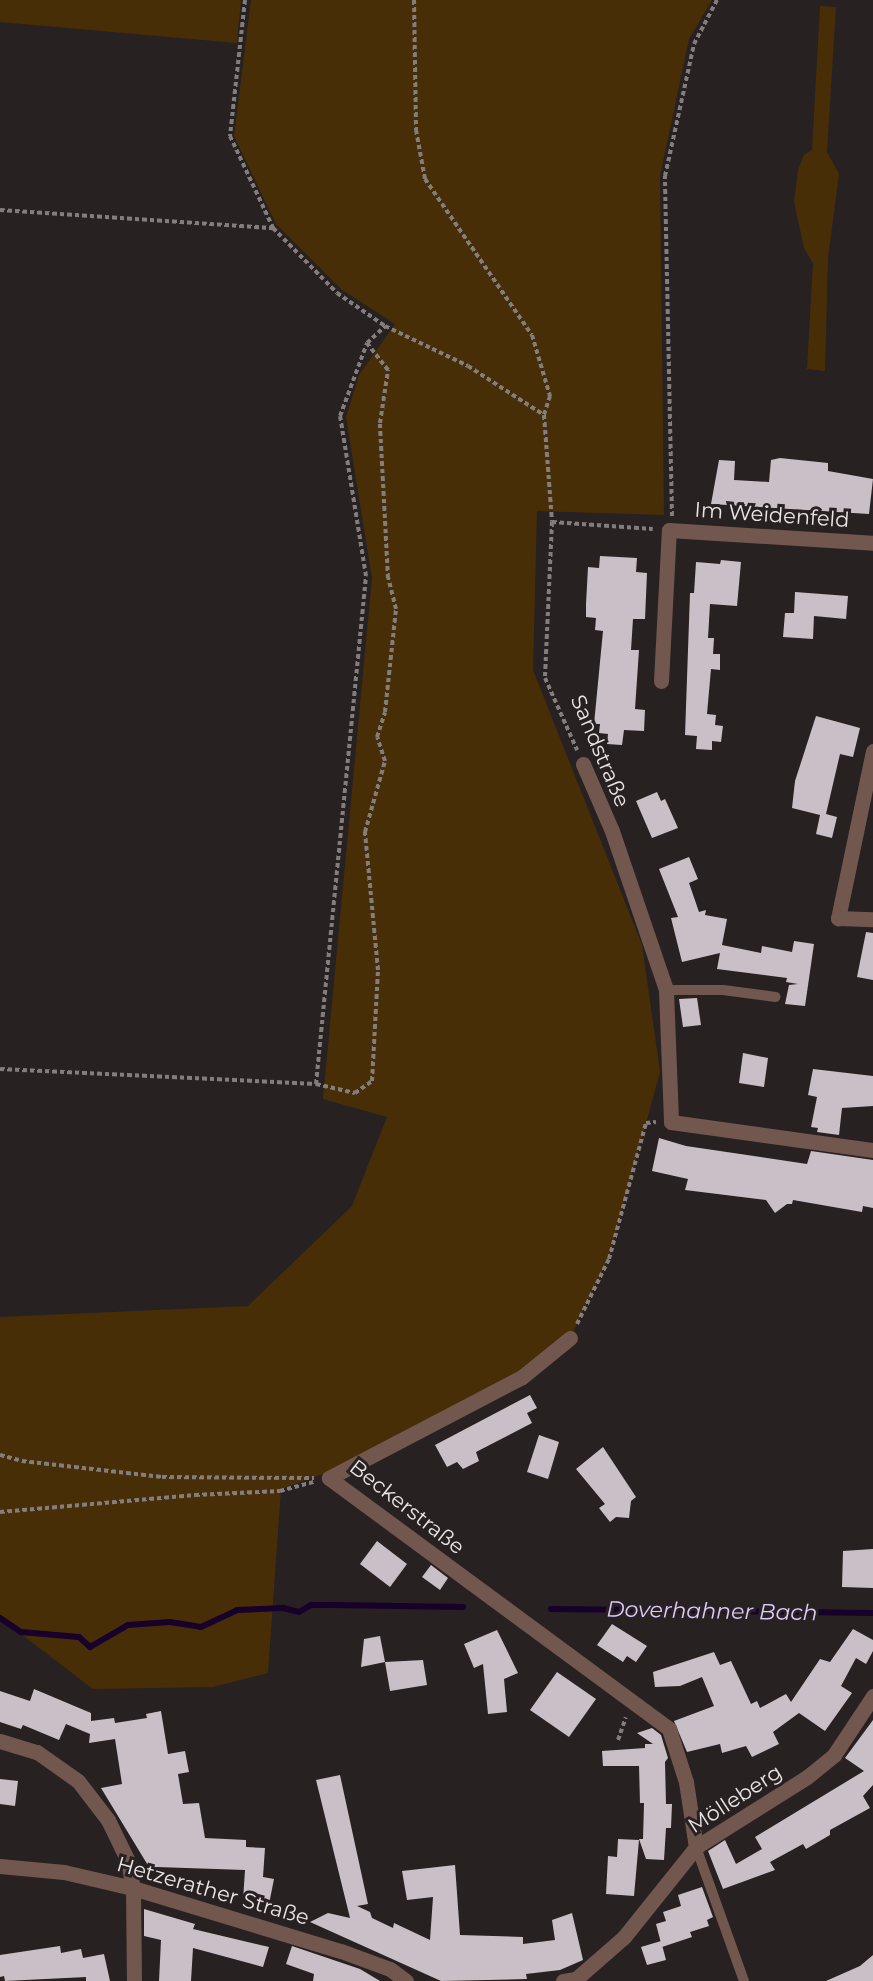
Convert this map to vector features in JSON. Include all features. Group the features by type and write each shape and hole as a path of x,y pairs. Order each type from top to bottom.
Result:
{"street":[{"name":"Im Weidenfeld","path":"661,681 670,530 873,543"},
{"path":"873,751 838,918 873,919"},
{"name":"Sandstraße","path":"583,764 612,831 666,990 671,1122"},
{"path":"671,1122 873,1150"},
{"name":"Beckerstraße","path":"570,1338 522,1377 329,1478 669,1729 686,1782 696,1847"},
{"name":"Mölleberg","path":"563,1981 576,1978 624,1937 696,1847 807,1778 834,1755 873,1696"},
{"path":"0,1741 37,1752 78,1781 108,1820 128,1861 133,1888 134,1981"},
{"name":"Hetzerather Straße","path":"0,1866 64,1872 133,1888 341,1951 390,1970 406,1981"}],"lane":[{"path":"666,990 723,990 776,997"},
{"path":"696,1847 744,1981"}],"path":[{"path":"245,0 230,136 273,228 337,293 385,326 468,366 544,415"},
{"name":"Sandstraße","path":"414,0 416,130 425,179 532,335 550,396 544,415 552,522 545,678 583,764"},
{"path":"670,530 665,176 694,45 717,0"},
{"path":"0,210 273,228"},
{"path":"316,1084 366,576 340,416 367,343 385,326"},
{"path":"0,1069 316,1084 355,1093 372,1082 378,970 365,832 385,761 377,737 385,712 396,609 388,578 380,423 388,370 367,343"},
{"name":"Im Weidenfeld","path":"552,522 670,530"},
{"path":"570,1338 609,1259 646,1122 671,1122"},
{"path":"0,1455 22,1461 162,1477 329,1478"},
{"path":"0,1512 195,1495 280,1491 329,1478"},
{"path":"618,1740 635,1704"}],"shaded area":[{"path":"0,0 241,0 237,43 0,22"},
{"path":"251,0 712,0 689,39 660,176 664,515 537,511 533,670 642,945 660,1072 609,1259 570,1338 522,1377 368,1458 281,1489 268,1673 213,1687 93,1689 0,1618 0,1317 248,1306 352,1206 387,1117 323,1099 372,578 346,417 359,375 395,324 341,289 276,224 234,136"},
{"path":"820,6 836,7 827,152 839,174 828,258 825,371 807,369 813,263 804,248 794,202 798,170 804,155 812,150"}],"building":[{"path":"780,458 828,463 828,471 873,479 869,514 711,504 719,460 735,461 734,480 769,482 771,460"},
{"path":"600,556 637,558 636,572 647,573 645,619 633,619 631,650 639,650 635,709 645,710 644,731 624,730 622,745 607,744 608,734 599,733 600,724 594,724 603,631 595,630 596,618 586,617 586,604 588,567 599,568"},
{"path":"721,560 741,562 737,606 710,604 708,638 714,638 713,654 720,654 720,670 711,669 707,714 716,715 715,725 723,726 721,742 712,741 712,750 696,749 697,736 685,735 690,593 694,593 696,562 720,564"},
{"path":"795,592 848,596 846,619 814,616 813,639 783,637 785,613 794,613"},
{"path":"816,716 860,728 853,757 840,754 826,814 837,817 832,838 816,834 820,815 792,808 795,781"},
{"path":"657,792 661,801 665,799 678,828 652,838 636,801"},
{"path":"689,857 698,879 689,883 699,912 706,910 705,915 727,919 722,945 761,953 762,946 792,952 794,941 814,944 805,1006 785,1004 789,985 798,984 786,982 787,978 717,969 720,953 682,962 671,918 678,917 659,869"},
{"path":"866,932 873,933 873,980 857,977"},
{"path":"697,998 701,1025 683,1027 679,999"},
{"path":"743,1053 768,1058 764,1087 739,1083"},
{"path":"813,1069 873,1076 873,1106 842,1108 839,1135 817,1132 818,1128 811,1127 817,1097 808,1095"},
{"path":"659,1138 686,1146 807,1164 811,1151 873,1160 873,1208 863,1206 862,1212 793,1200 792,1204 787,1204 775,1213 766,1200 685,1190 688,1179 652,1171"},
{"path":"530,1395 537,1408 527,1413 532,1423 476,1452 479,1461 463,1469 457,1462 447,1467 435,1445"},
{"path":"539,1435 559,1442 548,1479 527,1472"},
{"path":"603,1447 636,1497 631,1501 629,1518 616,1517 610,1522 599,1508 605,1504 576,1469"},
{"path":"377,1541 407,1564 390,1587 360,1564"},
{"path":"873,1549 873,1588 842,1587 843,1551"},
{"path":"431,1565 448,1578 440,1590 422,1577"},
{"path":"612,1624 647,1646 636,1662 627,1656 623,1662 597,1645"},
{"path":"853,1629 873,1640 873,1651 866,1664 856,1658 841,1686 852,1693 825,1731 799,1713 773,1732 779,1744 752,1757 746,1746 722,1753 720,1744 687,1752 674,1721 714,1706 702,1677 680,1686 655,1687 653,1672 714,1652 720,1665 731,1661 751,1704 757,1701 760,1708 786,1694 791,1702 820,1659 830,1662"},
{"path":"497,1630 518,1673 504,1679 507,1712 488,1714 483,1664 474,1668 464,1644"},
{"path":"380,1636 385,1662 361,1667 364,1639"},
{"path":"423,1660 427,1685 390,1691 385,1662"},
{"path":"557,1672 596,1699 569,1737 530,1710"},
{"path":"34,1689 91,1713 91,1721 114,1718 115,1723 147,1718 146,1714 161,1711 168,1754 185,1751 189,1772 178,1774 183,1804 199,1803 205,1838 246,1840 246,1847 265,1848 263,1877 274,1879 269,1904 243,1900 245,1870 157,1867 152,1872 101,1788 122,1784 115,1739 89,1743 90,1734 66,1724 59,1740 23,1725 21,1729 0,1722 0,1691 30,1701"},
{"path":"873,1720 873,1785 863,1796 870,1808 830,1830 830,1835 806,1849 803,1844 770,1862 775,1870 723,1889 708,1851 725,1840 736,1864 762,1849 755,1837 864,1771 845,1758"},
{"path":"652,1728 661,1735 668,1758 665,1762 666,1804 672,1804 671,1828 666,1828 664,1860 646,1859 639,1839 643,1839 644,1803 640,1803 639,1766 603,1766 602,1751 645,1748 645,1744 653,1744 637,1733"},
{"path":"340,1775 368,1904 357,1906 370,1912 372,1918 393,1928 394,1923 430,1940 433,1897 407,1900 402,1871 455,1865 460,1935 523,1937 523,1944 555,1940 552,1920 572,1913 583,1960 560,1970 526,1974 527,1979 441,1981 310,1922 328,1913 350,1918 316,1780"},
{"path":"0,1779 18,1781 15,1806 0,1804"},
{"path":"618,1839 639,1840 634,1896 606,1894 608,1856 617,1857"},
{"path":"702,1887 713,1917 707,1920 709,1926 690,1932 692,1937 662,1947 656,1924 666,1921 663,1912 681,1906 678,1895"},
{"path":"144,1909 195,1924 193,1929 269,1947 263,1967 193,1948 191,1981 159,1981 161,1940 144,1936"},
{"path":"661,1941 666,1960 647,1965 641,1947"},
{"path":"60,1946 61,1953 81,1949 83,1958 104,1954 110,1981 86,1981 86,1977 5,1981 4,1976 0,1977 0,1955"},
{"path":"292,1946 360,1969 380,1981 313,1981 314,1974 286,1964"},
{"path":"873,1955 873,1981 826,1981 860,1966"}],"waterway":[{"name":"Doverhahner Bach","path":"0,1618 21,1632 79,1637 90,1647 128,1625 170,1622 201,1627 237,1610 283,1608 299,1612 311,1605 463,1607"},
{"name":"Doverhahner Bach","path":"551,1609 873,1613"}]}
